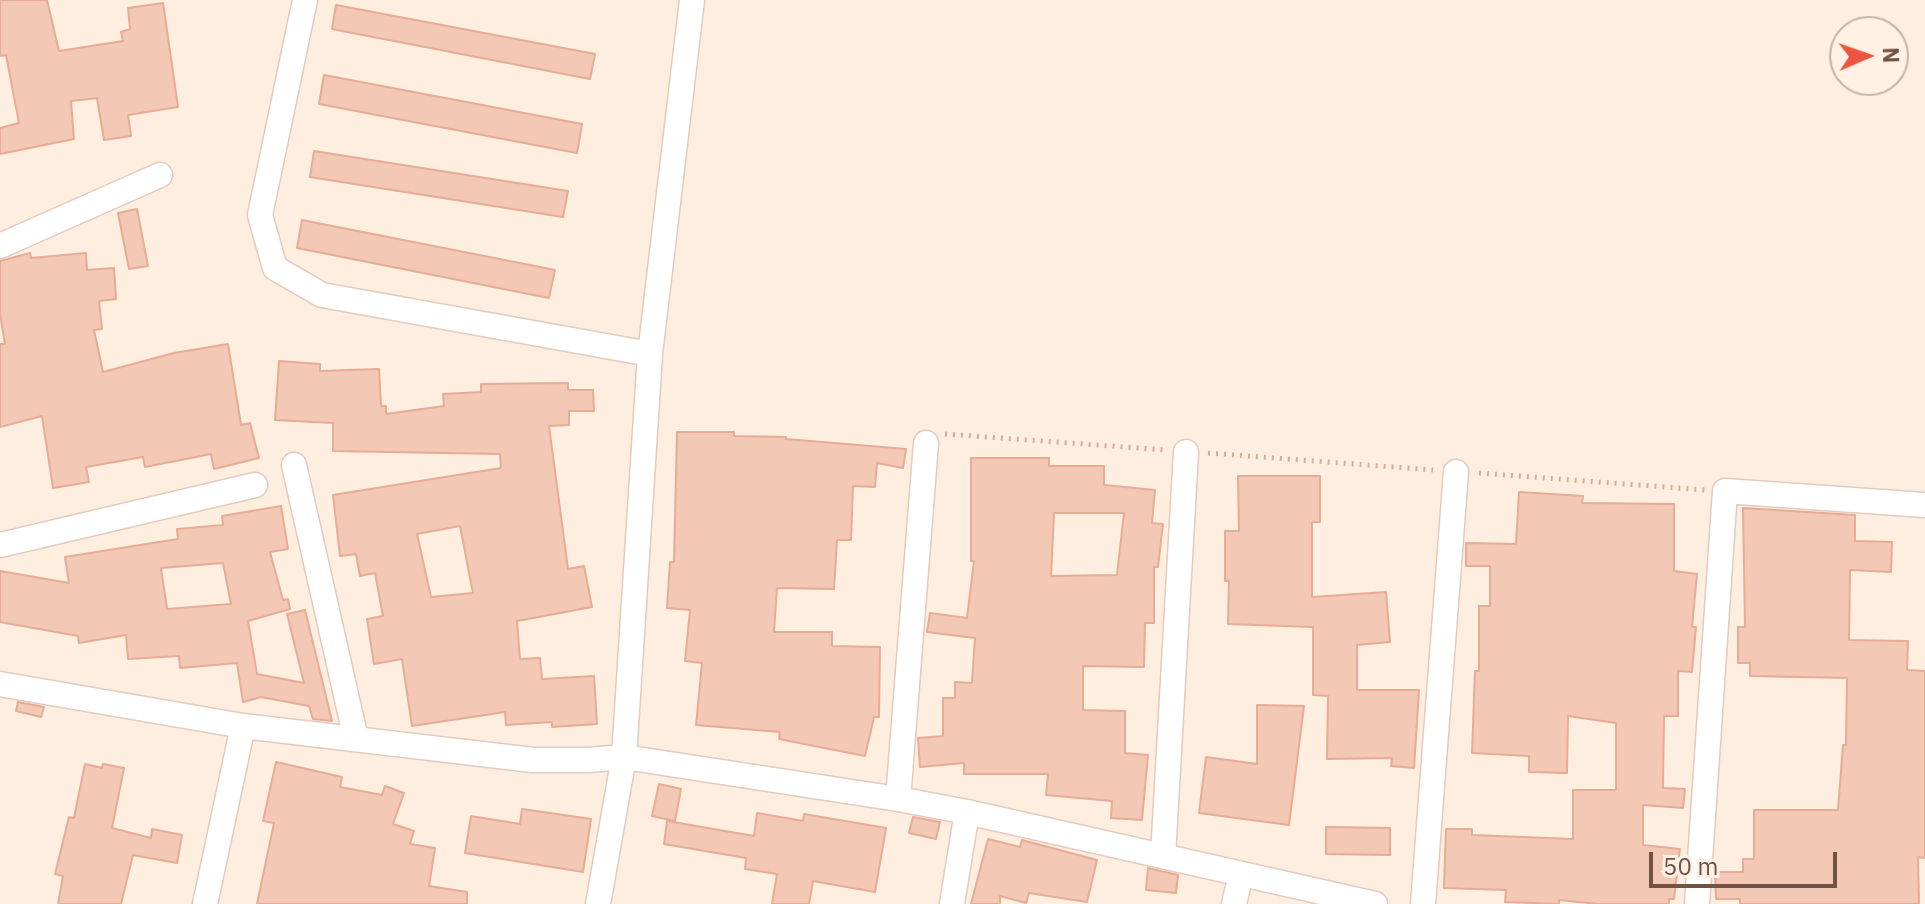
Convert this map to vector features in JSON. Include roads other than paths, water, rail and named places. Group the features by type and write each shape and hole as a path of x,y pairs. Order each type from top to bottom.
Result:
{"street":[{"path":"305,0 260,215 275,268 322,295 650,354"},
{"path":"598,904 624,757 650,354 692,0"},
{"path":"0,246 160,175"},
{"path":"898,799 926,443"},
{"path":"1163,856 1186,452"},
{"path":"294,465 356,739"},
{"path":"1423,904 1456,472"},
{"path":"0,545 255,485"},
{"path":"1697,904 1725,491 1925,505"},
{"path":"0,684 243,726 533,760 624,757 898,799 1375,904"},
{"path":"205,904 243,726"},
{"path":"952,904 967,812"},
{"path":"1234,904 1241,874"}]}
